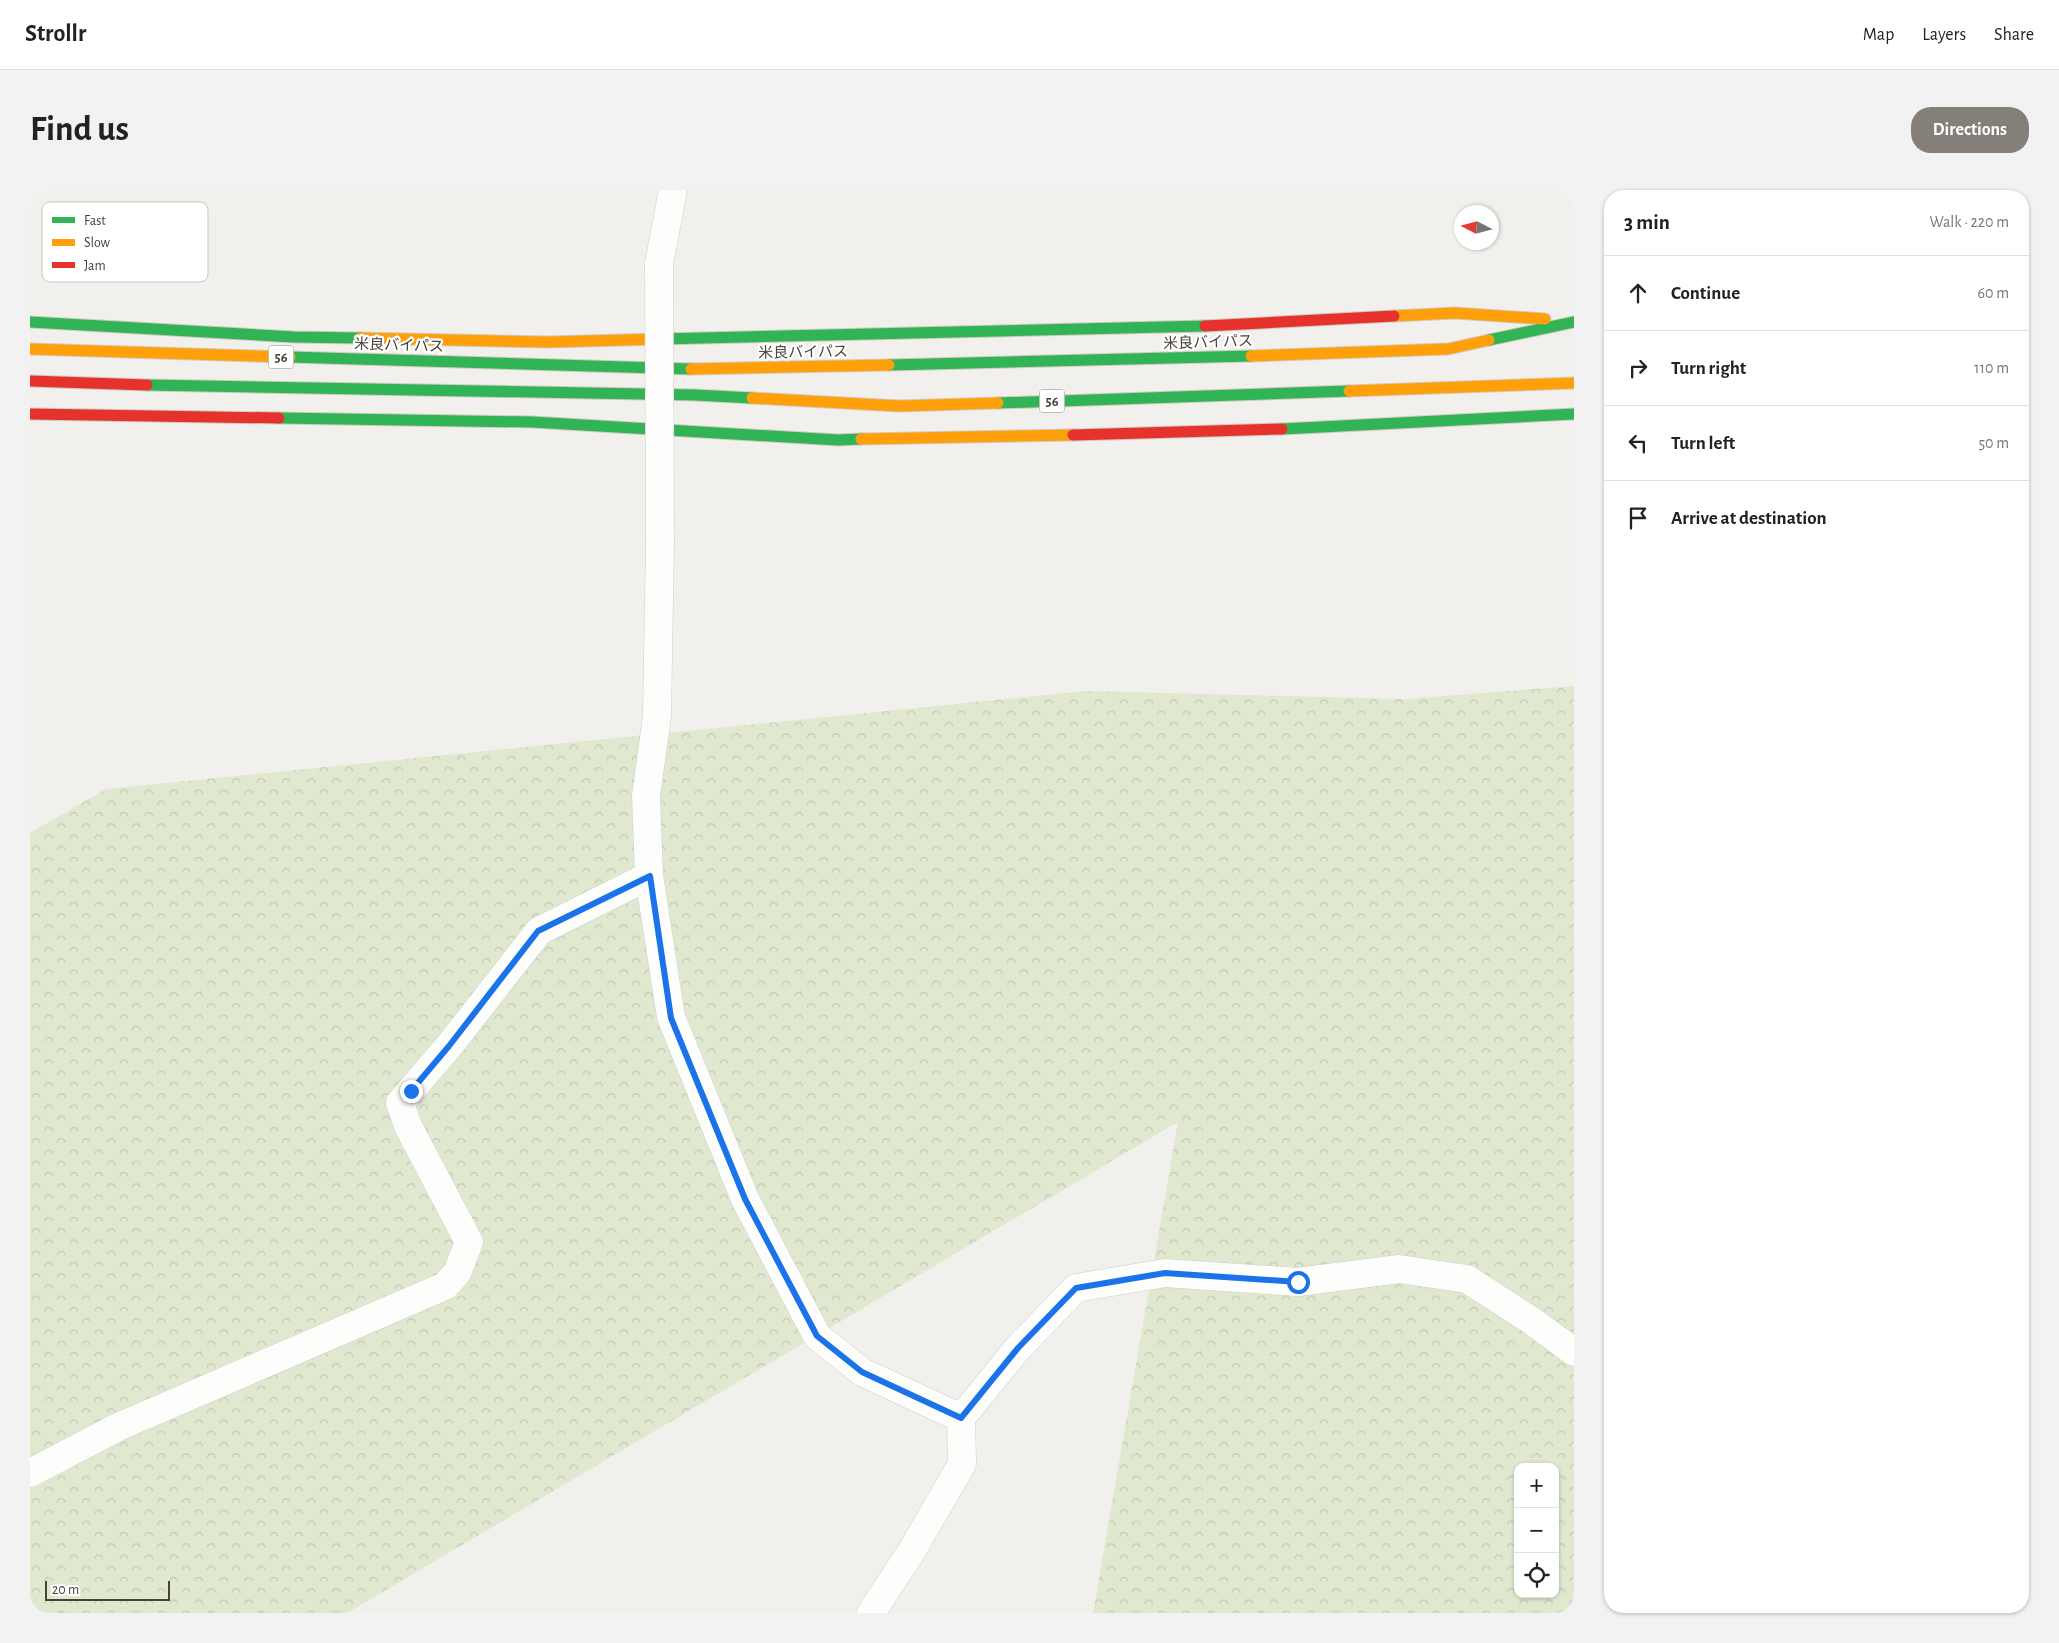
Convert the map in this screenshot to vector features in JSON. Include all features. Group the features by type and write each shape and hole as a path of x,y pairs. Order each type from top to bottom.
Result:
{"main road":[{"path":"30,322 294,337 548,342 1223,326 1455,313 1574,321"},
{"name":"米良バイパス","path":"30,349 669,370 1181,358 1448,348 1574,321"},
{"name":"56","path":"30,381 202,388 695,395 899,406 1574,383"},
{"path":"30,414 532,422 838,440 1237,431 1574,414"}],"street":[{"path":"673,190 660,264 660,542 657,716 646,796 650,876 671,1018 745,1199 817,1336 862,1372 961,1418"},
{"path":"30,1473 118,1427 445,1286 457,1273 469,1242 408,1126 400,1103 449,1046 538,931 650,876"},
{"path":"871,1613 911,1552 962,1464 961,1418 1018,1348 1076,1288 1165,1273 1298,1282 1399,1269 1466,1279 1532,1321 1574,1352"}],"green space":[{"path":"1574,686 1574,1613 1093,1613 1178,1122 347,1613 30,1613 30,833 106,789 1086,691 1405,699"}],"traffic: fast":[{"path":"30,322 294,337 360,338"},
{"path":"1489,340 1574,322"},
{"path":"661,339 1205,326"},
{"path":"889,365 1251,356"},
{"path":"290,357 691,369"},
{"path":"147,385 695,395 752,398"},
{"path":"998,403 1349,391"},
{"path":"1282,429 1574,414"},
{"path":"279,418 532,422 838,440 861,439"}],"traffic: slow":[{"path":"1394,316 1455,313 1545,319"},
{"path":"360,338 548,342 661,339"},
{"path":"1251,356 1448,349 1489,340"},
{"path":"30,349 290,357"},
{"path":"691,369 889,365"},
{"path":"1349,391 1574,383"},
{"path":"752,398 899,406 998,403"},
{"path":"861,439 1073,435"}],"traffic: jam":[{"path":"1205,326 1394,316"},
{"path":"30,381 147,385"},
{"path":"30,414 279,418"},
{"path":"1073,435 1282,429"}],"route":[{"path":"411,1091 449,1046 538,931 650,876 671,1018 745,1199 817,1336 862,1372 961,1418 1018,1348 1076,1288 1165,1273 1298,1282"}]}
